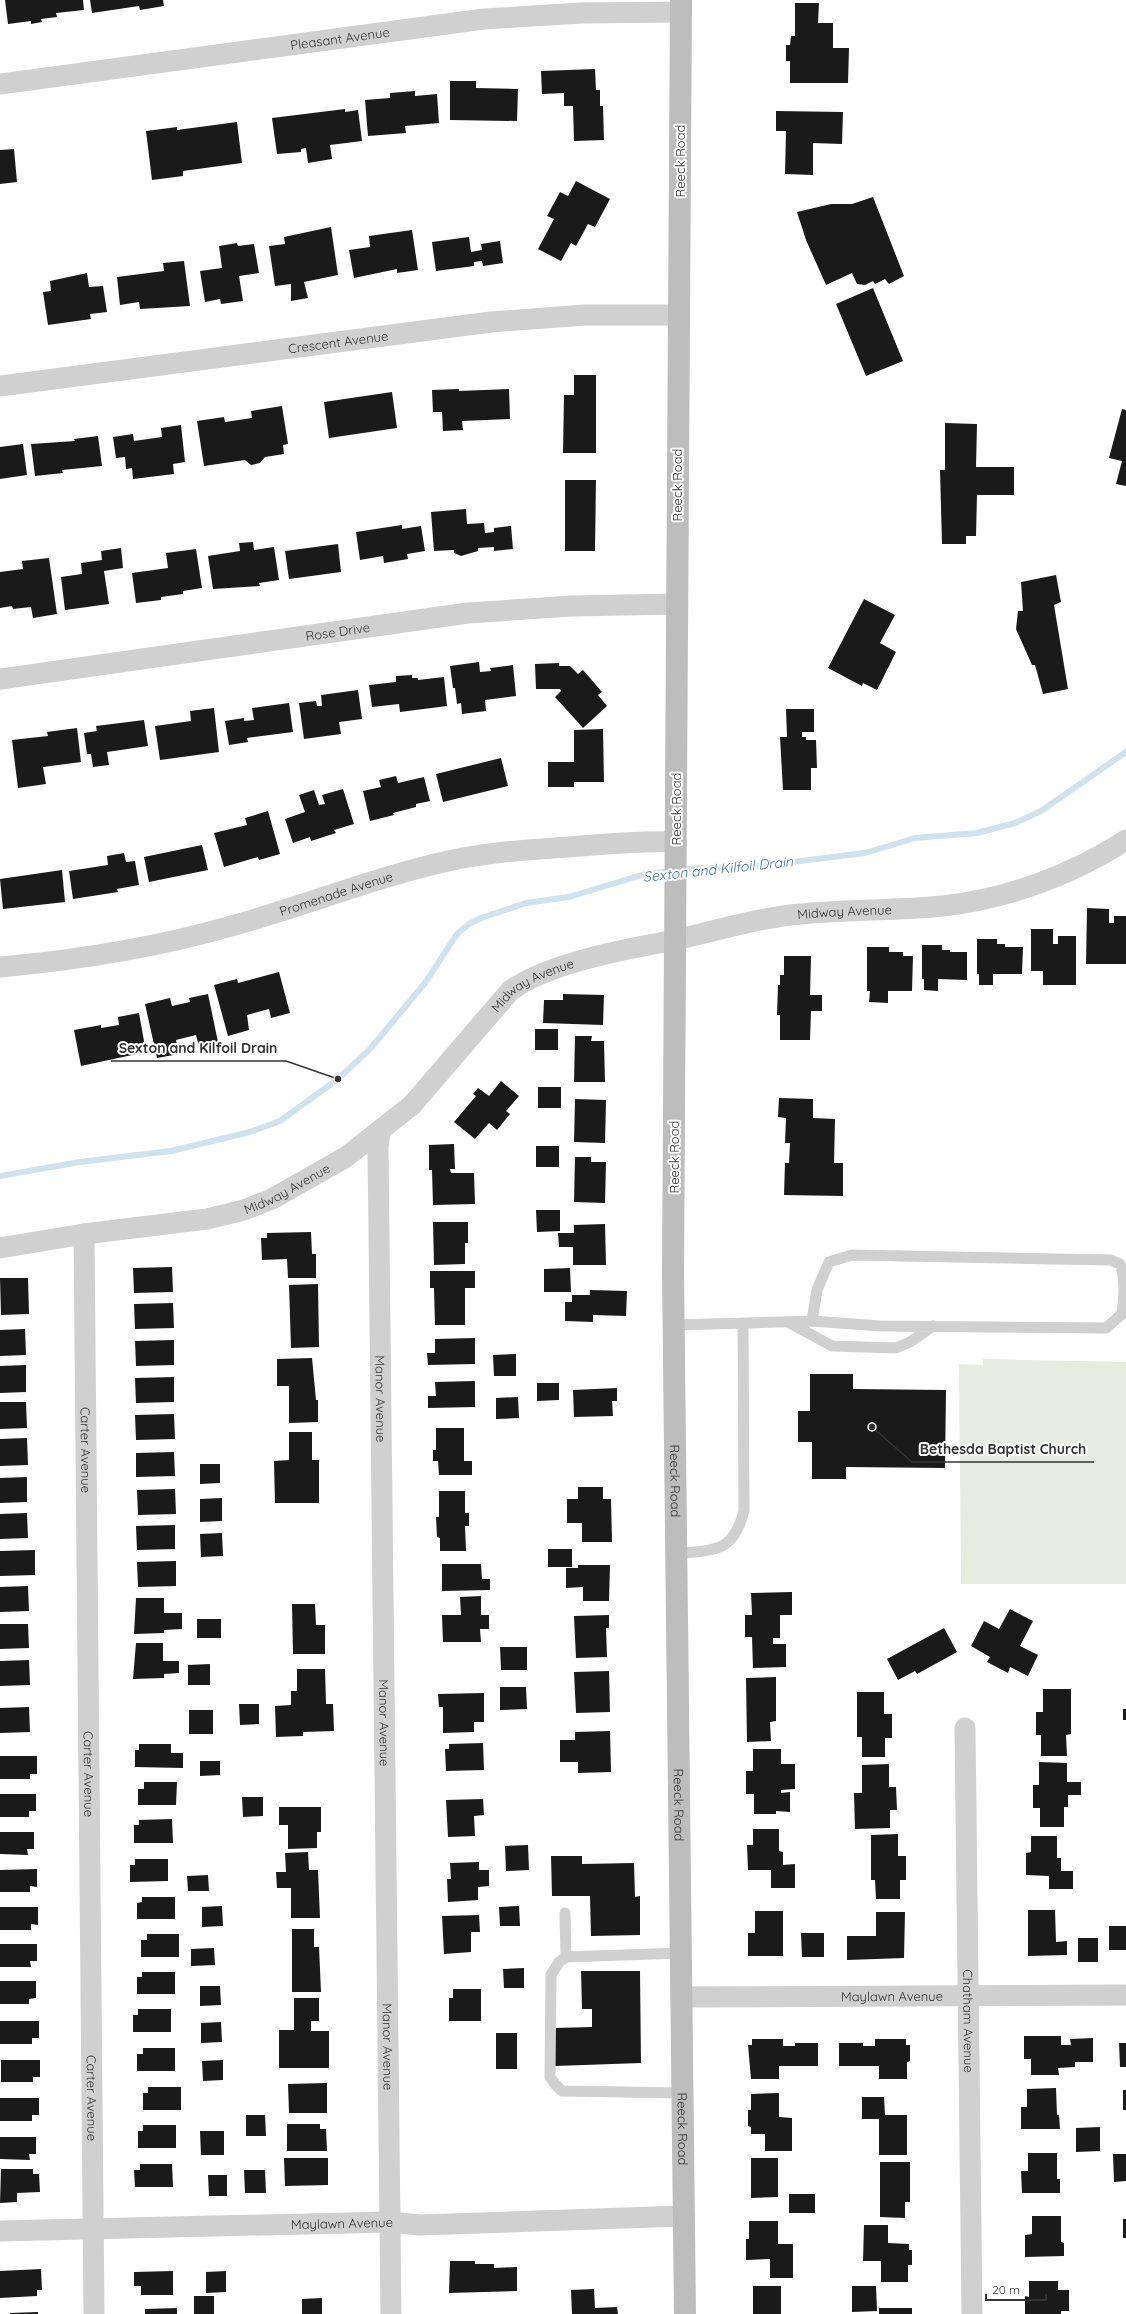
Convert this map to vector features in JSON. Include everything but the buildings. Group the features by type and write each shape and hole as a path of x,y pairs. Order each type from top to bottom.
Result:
{"street":[{"name":"Pleasant Avenue","path":"0,84 484,19 681,6"},
{"name":"Reeck Road","path":"681,6 678,315 677,940 674,1325 685,2314"},
{"name":"Crescent Avenue","path":"0,386 491,322 585,315 678,315"},
{"name":"Rose Drive","path":"0,679 468,613 572,606 677,604"},
{"name":"Midway Avenue","path":"0,1248 84,1234 207,1220 244,1210 272,1199 346,1157 380,1132 412,1105 500,1001 522,982 543,972 638,947 677,940 755,921 790,915 838,910 944,906 984,898 1024,888 1072,870 1126,840"},
{"name":"Promenade Avenue","path":"0,966 90,956 234,926 402,872 450,860 508,851 647,841 676,846"},
{"name":"Manor Avenue","path":"380,1132 378,1147 391,2314"},
{"name":"Carter Avenue","path":"84,1234 92,2229 94,2314"},
{"name":"Chatham Avenue","path":"965,1728 972,2314"},
{"name":"Maylawn Avenue","path":"681,1997 1126,1995"},
{"name":"Maylawn Avenue","path":"0,2231 390,2222 420,2225 684,2216"}],"lane":[{"path":"674,1325 812,1321 880,1326 1106,1328 1122,1314 1124,1298 1123,1273 1120,1264 1111,1260 852,1255 829,1262 817,1290 812,1321"},
{"path":"788,1321 832,1346 896,1348 910,1342 933,1326"},
{"path":"677,1554 720,1548 729,1541 739,1529 744,1511 743,1323"},
{"path":"565,1912 566,1957"},
{"path":"681,1953 566,1957 559,1962 551,1975 550,2077 555,2084 562,2090 566,2091 682,2093"}],"shaded area":[{"path":"983,1359 1126,1362 1126,1584 961,1584 959,1364 983,1365"}],"waterway":[{"name":"Sexton and Kilfoil Drain","path":"0,1176 80,1162 171,1151 250,1132 280,1121 338,1079 370,1049 425,983 457,934 469,924 481,918 526,903 569,897 645,874 699,868 735,869 865,853 915,838 977,833 1015,823 1041,811 1126,752"}],"place":[{"name":"Sexton and Kilfoil Drain","path":"338,1079"},
{"name":"Bethesda Baptist Church","path":"872,1427"}]}
